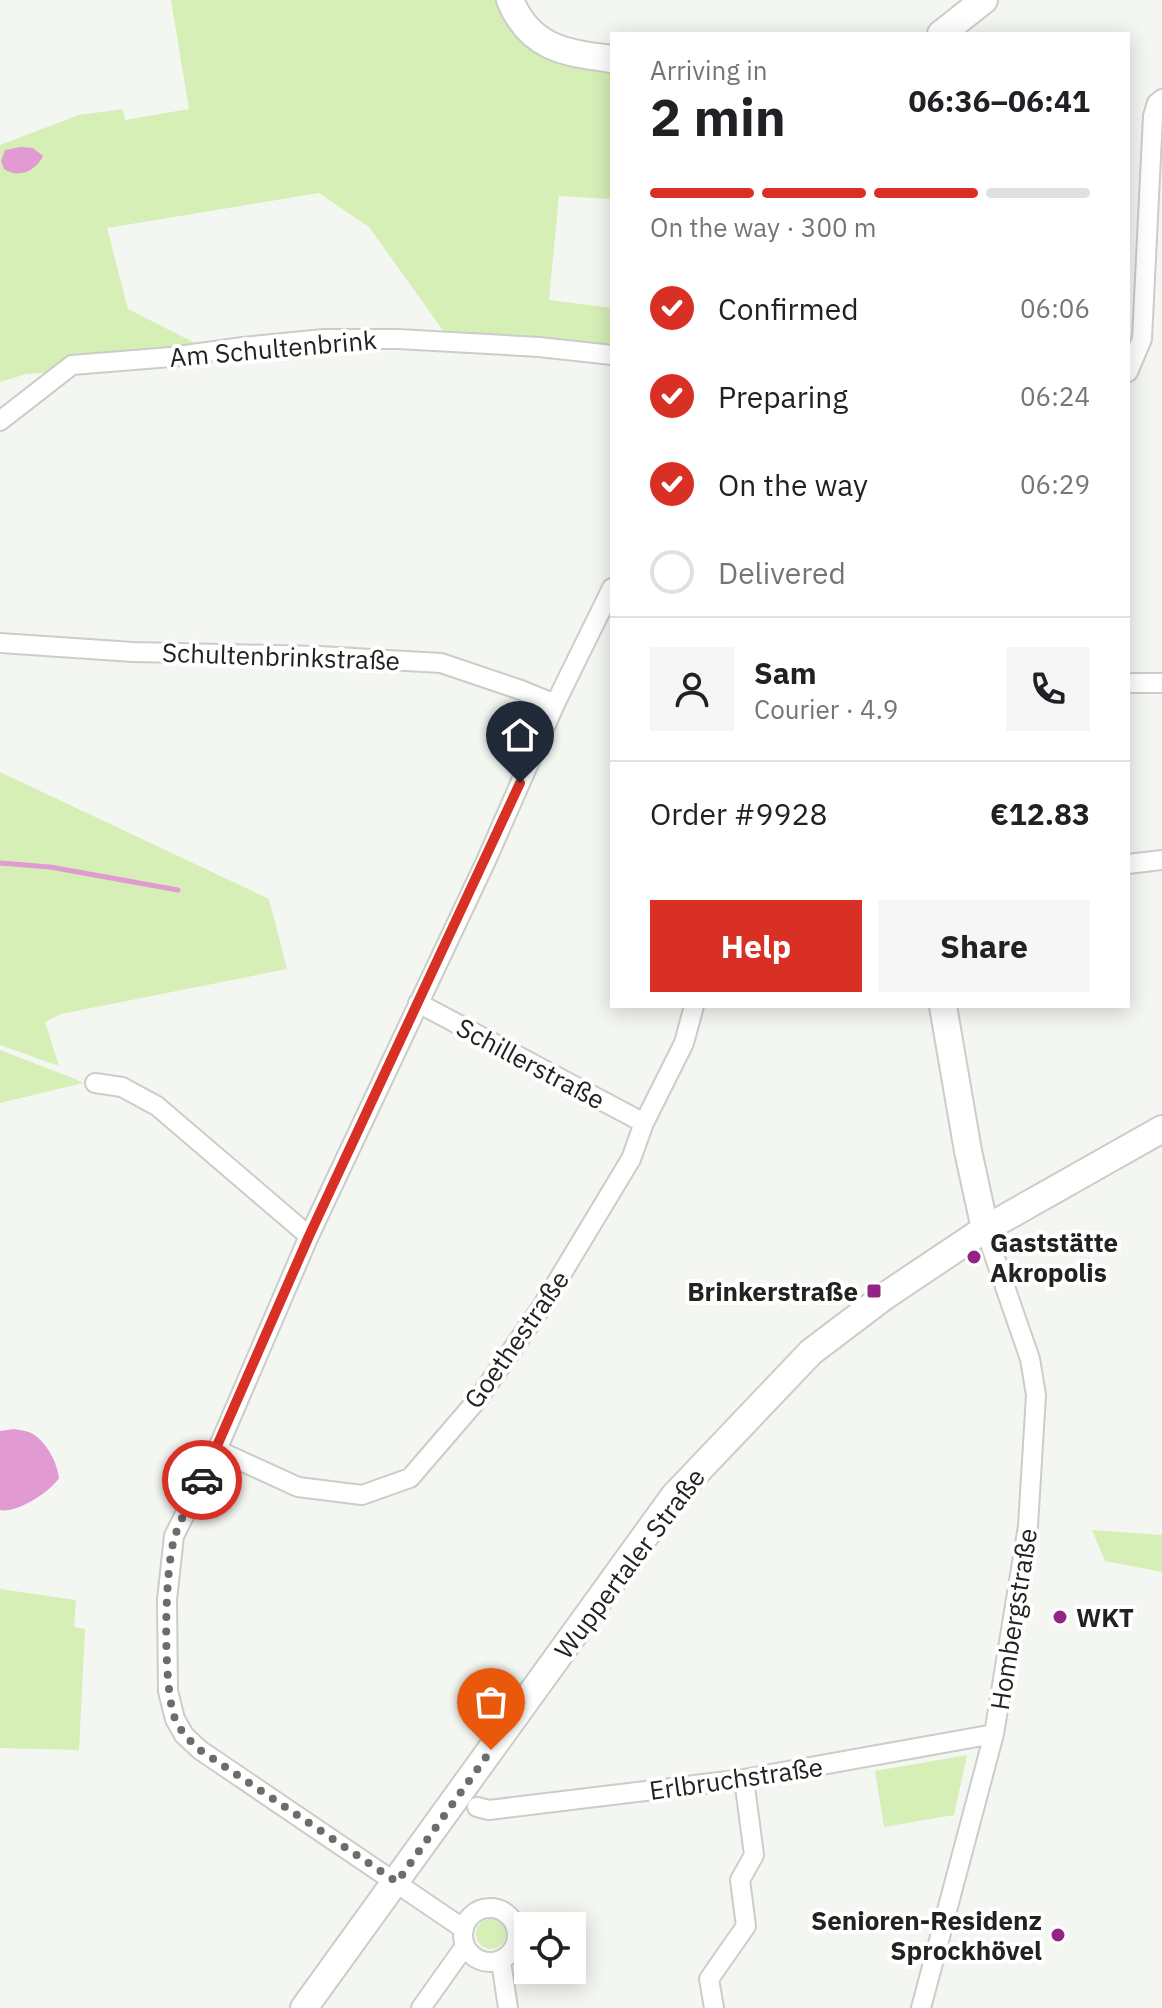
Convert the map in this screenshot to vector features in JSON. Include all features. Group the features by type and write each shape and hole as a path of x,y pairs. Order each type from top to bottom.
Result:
{"main road":[{"path":"510,0 527,27 543,44 565,53 610,59"},
{"path":"944,32 984,0"},
{"path":"972,32 984,0"},
{"path":"943,1008 985,1229"},
{"name":"Wuppertaler Straße","path":"304,2008 674,1496 811,1352 885,1296 985,1229 1162,1129"}],"street":[{"path":"1130,367 1142,339 1153,116 1157,103 1162,99"},
{"name":"Am Schultenbrink","path":"0,421 72,365 324,339 398,339 539,347 610,355"},
{"path":"421,2008 464,1938 471,1915 485,1908 501,1910 513,1920 518,1935 513,1950 501,1961 487,1962 474,1957 464,1938 397,1882 200,1750 184,1735 175,1719 168,1691 167,1600 174,1536 217,1450 309,1236 486,861 555,704 610,592"},
{"name":"Schultenbrinkstraße","path":"0,643 133,652 319,656 441,663 555,704"},
{"path":"1130,683 1162,683"},
{"path":"1130,864 1162,860"},
{"name":"Schillerstraße","path":"418,1003 644,1123"},
{"name":"Goethestraße","path":"217,1450 298,1487 362,1495 410,1478 478,1399 540,1311 631,1159 644,1123 684,1043 693,1008"},
{"path":"95,1083 122,1087 157,1106 309,1236"},
{"name":"Hombergstraße","path":"921,2008 994,1734 1028,1526 1037,1405 1030,1359 985,1229"},
{"name":"Erlbruchstraße","path":"477,1807 489,1810 744,1779 994,1734"},
{"path":"714,2008 709,1979 746,1926 740,1880 754,1855 744,1779"},
{"path":"501,1961 508,2008"}],"green space":[{"path":"171,0 501,0 610,65 610,199 559,196 549,300 610,308 610,348 447,336 369,227 319,193 107,228 128,309 201,346 81,355 57,372 26,374 0,382 0,145 79,115 123,109 125,120 189,109"},
{"path":"0,772 269,899 287,969 61,1014 45,1022 59,1066 0,1045"},
{"path":"0,1050 75,1079 83,1083 0,1103"},
{"path":"1092,1530 1162,1535 1162,1572 1105,1561"},
{"path":"0,1589 76,1600 74,1627 85,1629 79,1750 0,1748"},
{"path":"967,1755 954,1815 884,1827 875,1771"},
{"path":"491,1919 502,1923 506,1934 502,1945 491,1949 480,1945 476,1934 480,1923"}],"shaded area":[{"path":"33,148 43,156 36,166 26,172 15,173 4,169 1,161 5,150"},
{"path":"14,1429 31,1433 43,1442 54,1459 59,1478 32,1501 15,1509 0,1510 0,1431"}],"waterway":[{"path":"0,863 50,867 178,890"}],"way so far":[{"path":"202,1480 174,1536 167,1600 168,1691 175,1719 184,1735 200,1750 397,1882 491,1750"}],"place":[{"name":"Gaststätte Akropolis","path":"974,1257"},
{"name":"Brinkerstraße","path":"874,1291"},
{"name":"WKT","path":"1060,1617"},
{"name":"Senioren-Residenz Sprockhövel","path":"1058,1935"}],"route":[{"path":"202,1480 309,1236 520,783"}]}
